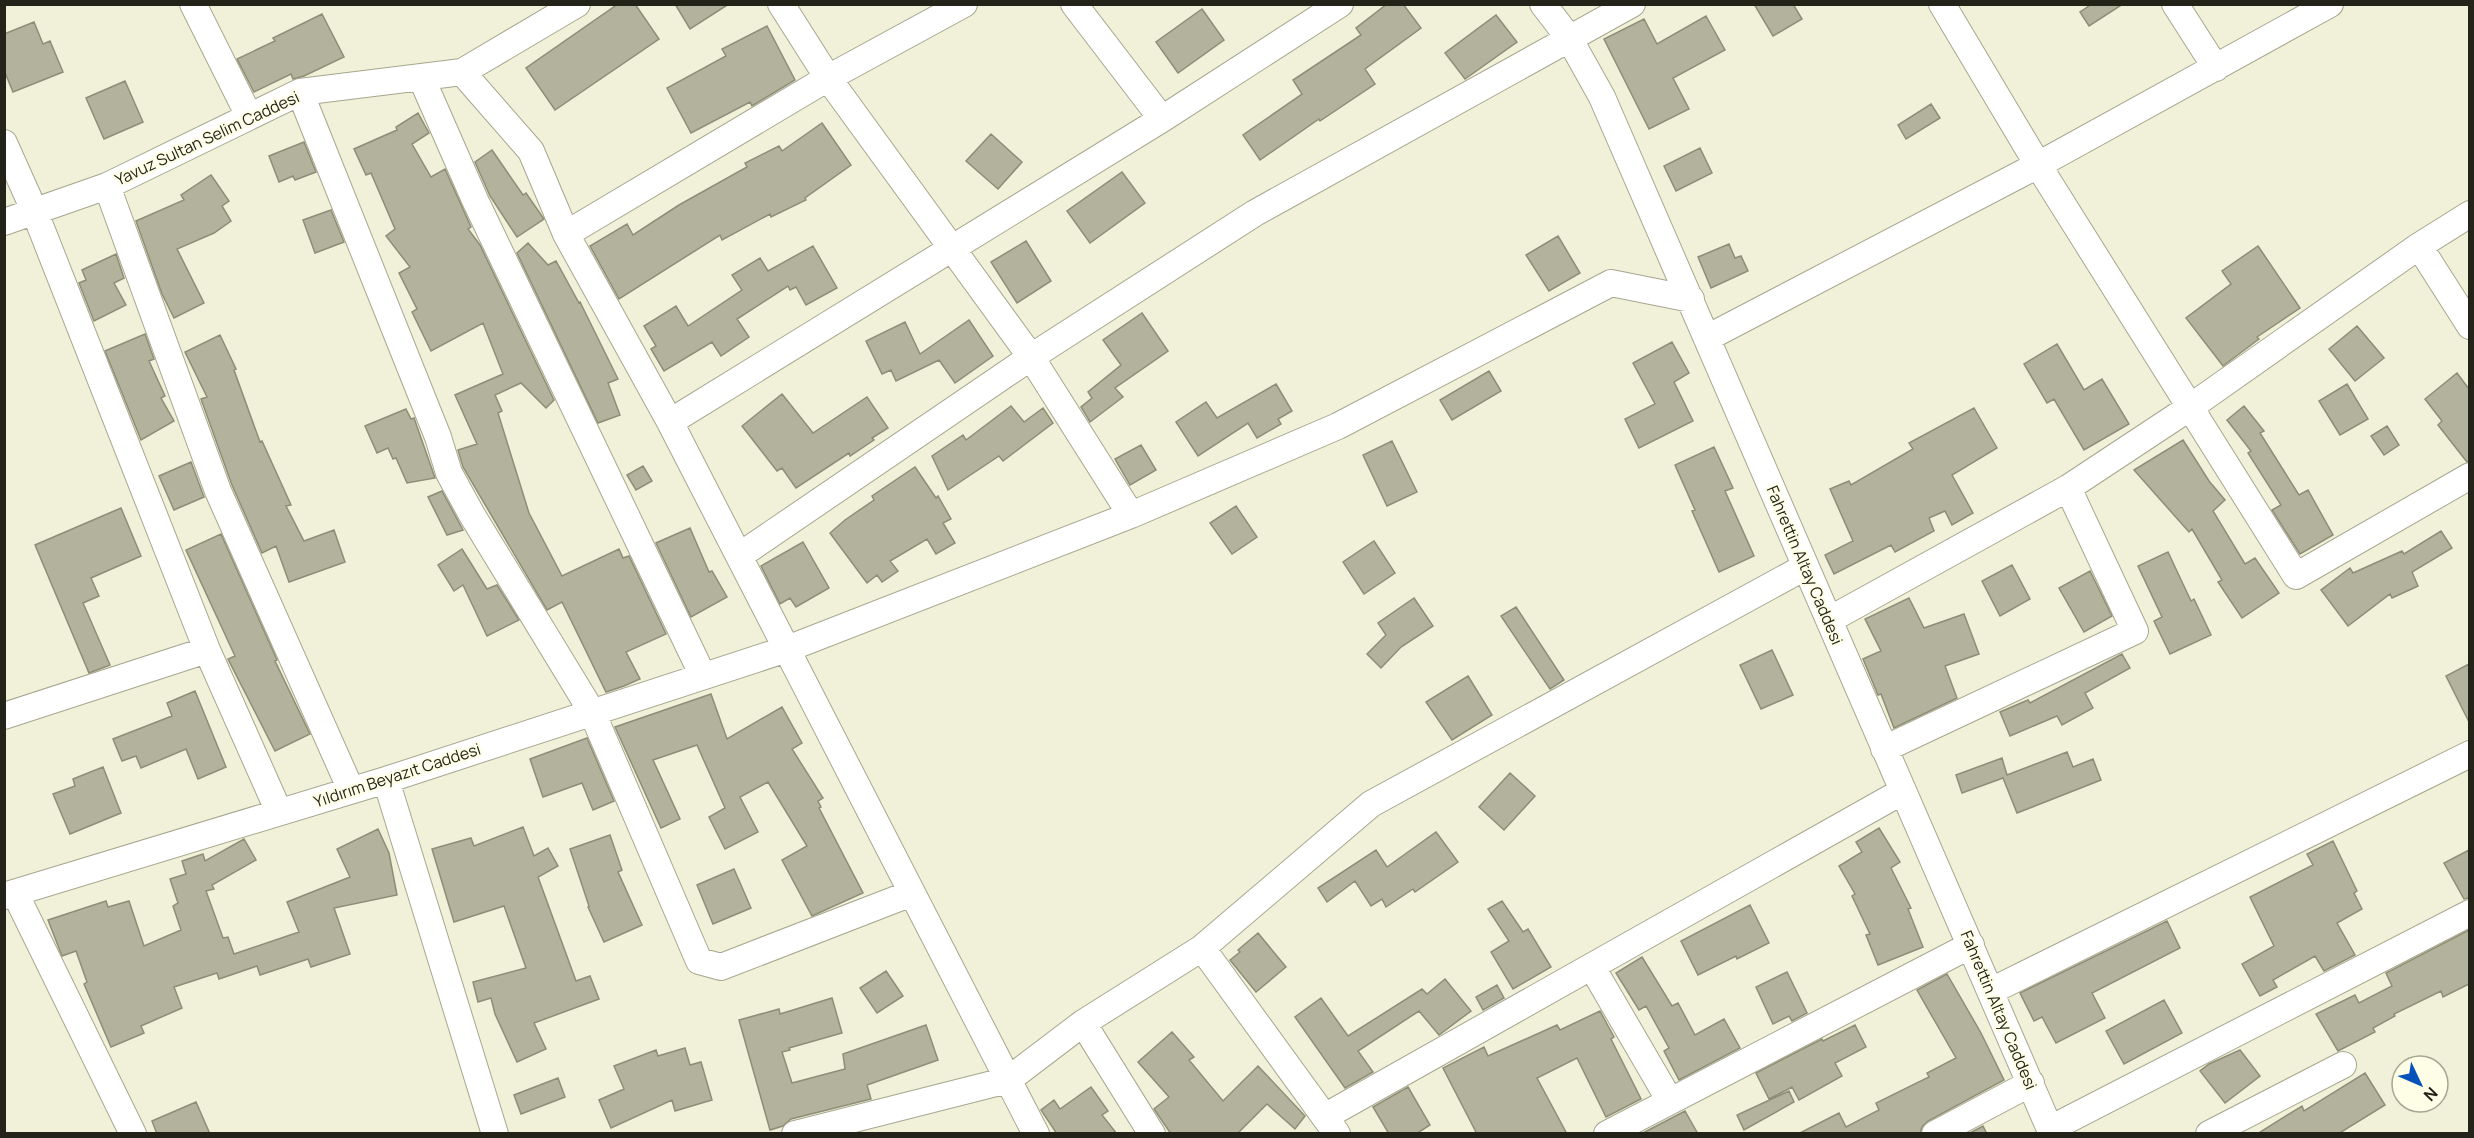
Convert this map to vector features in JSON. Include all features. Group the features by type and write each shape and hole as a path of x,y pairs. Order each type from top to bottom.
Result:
{"street":[{"path":"193,4 249,116"},
{"name":"Yavuz Sultan Selim Caddesi","path":"4,222 107,186 300,92 462,72 577,4"},
{"path":"782,4 828,78 1031,357 1131,516"},
{"path":"566,234 828,78 964,4"},
{"path":"1074,4 1161,119"},
{"path":"670,422 1161,119 1340,4"},
{"name":"Fahrettin Altay Caddesi","path":"1543,4 1569,38 1602,97 2051,1132"},
{"path":"739,556 1031,357 1255,213 1632,4"},
{"path":"1942,4 2038,165 2296,576 2469,476"},
{"path":"2175,4 2216,68"},
{"path":"1707,338 2038,165 2330,4"},
{"path":"462,72 531,151 566,234 670,422 1036,1134"},
{"path":"421,77 475,200 703,676"},
{"path":"300,92 438,437 449,473 510,581 592,712 699,961 721,967 912,893"},
{"path":"4,143 34,210 207,650 279,812"},
{"path":"107,186 218,491 351,790"},
{"path":"1829,620 2068,488 2189,408 2419,246 2469,214"},
{"path":"2419,246 2469,327"},
{"name":"Yıldırım Beyazıt Caddesi","path":"10,894 386,780 787,649 1131,516 1338,426 1611,283 1691,299"},
{"path":"1884,749 2135,632 2068,488"},
{"path":"795,1134 850,1127 1008,1080 1083,1023 1202,948 1371,804 1805,567"},
{"path":"4,716 207,650"},
{"path":"1991,991 2469,754"},
{"path":"386,780 495,1134"},
{"path":"1202,948 1331,1125 1592,966 1903,791"},
{"path":"10,894 133,1134"},
{"path":"2051,1132 2469,912"},
{"path":"1607,1134 1971,945"},
{"path":"1592,966 1670,1101"},
{"path":"1083,1023 1152,1134"},
{"path":"2208,1134 2343,1065"},
{"path":"1935,1134 2031,1083"}],"building":[{"path":"618,4 635,4 659,39 555,110 526,68"},
{"path":"675,4 729,4 690,29"},
{"path":"1387,4 1403,4 1421,28 1365,69 1375,84 1260,160 1243,135 1302,94 1293,80 1361,35 1356,28"},
{"path":"1754,4 1793,4 1802,19 1773,36"},
{"path":"2092,4 2123,4 2089,26 2080,12"},
{"path":"1202,9 1224,40 1178,73 1156,42"},
{"path":"322,14 344,57 304,76 293,79 291,74 254,92 237,59 275,41 273,38"},
{"path":"1496,15 1517,42 1465,79 1445,53"},
{"path":"1706,16 1725,50 1673,78 1689,109 1649,129 1604,39 1644,19 1657,44"},
{"path":"34,22 43,44 50,41 63,72 13,92 4,70 4,34"},
{"path":"767,26 795,80 752,106 750,102 691,133 667,88 726,56 722,49"},
{"path":"125,81 143,122 104,139 86,98"},
{"path":"1931,104 1940,118 1906,139 1898,125"},
{"path":"418,113 429,133 412,144 431,177 445,169 471,227 468,229 480,245 554,400 546,408 521,383 495,395 502,411 498,413 529,513 562,576 619,549 623,558 629,556 666,634 626,652 640,679 624,686 606,692 562,602 547,610 463,467 458,450 477,444 455,395 503,374 483,323 431,351 412,312 417,309 399,273 410,267 386,236 395,229 371,173 366,175 354,149 397,130 396,127"},
{"path":"822,123 851,165 805,198 806,200 771,217 770,214 722,240 720,235 619,299 590,246 627,224 633,235 679,205 747,167 745,163 779,146 782,151"},
{"path":"991,134 1022,162 998,189 966,161"},
{"path":"304,142 316,172 295,180 293,176 279,182 269,156"},
{"path":"1700,148 1712,173 1676,191 1664,166"},
{"path":"492,150 523,195 526,193 544,219 517,237 490,196 475,162"},
{"path":"1122,172 1145,203 1090,243 1067,211"},
{"path":"211,175 229,201 222,206 231,221 214,233 177,249 204,303 174,318 162,294 136,221 184,200 181,195"},
{"path":"331,210 344,242 315,253 303,220"},
{"path":"1558,236 1580,273 1549,291 1526,255"},
{"path":"1026,241 1051,281 1017,303 991,262"},
{"path":"528,243 548,265 556,261 580,302 618,379 608,383 620,415 598,423 517,253"},
{"path":"1729,244 1735,258 1741,256 1748,271 1711,288 1698,257"},
{"path":"813,246 837,288 806,305 796,287 790,290 788,286 737,319 749,337 721,356 712,342 664,371 651,349 656,346 644,326 676,306 688,326 742,290 732,275 760,258 768,271"},
{"path":"2258,246 2300,308 2257,337 2259,339 2223,366 2186,318 2231,284 2222,271"},
{"path":"116,254 124,278 114,283 126,305 94,321 79,283 86,280 82,270"},
{"path":"1142,313 1168,351 1115,388 1123,397 1090,422 1081,407 1092,398 1088,392 1121,365 1103,340"},
{"path":"969,320 993,356 955,383 939,360 896,381 891,370 882,374 866,341 905,322 920,354"},
{"path":"2357,326 2384,358 2355,381 2329,349"},
{"path":"145,334 154,359 149,361 165,396 161,398 174,421 141,440 105,351"},
{"path":"220,335 236,369 234,370 260,442 262,441 291,505 286,506 304,541 334,530 345,562 289,582 276,546 262,553 232,485 201,399 207,397 185,352"},
{"path":"1672,342 1689,373 1674,382 1693,421 1639,448 1625,419 1655,404 1633,363"},
{"path":"2057,344 2084,390 2102,379 2129,424 2084,450 2054,399 2047,403 2024,364"},
{"path":"1489,371 1501,391 1452,420 1440,400"},
{"path":"2457,373 2469,389 2469,461 2467,462 2438,425 2442,421 2425,399"},
{"path":"1276,384 1292,411 1278,419 1281,424 1257,438 1248,423 1198,456 1176,422 1206,402 1217,418"},
{"path":"2347,384 2368,419 2340,435 2319,401"},
{"path":"782,394 813,433 867,397 888,428 850,456 849,453 796,488 782,468 777,471 742,426"},
{"path":"1011,406 1024,422 1043,408 1053,423 1003,461 999,456 948,490 932,456 963,435 966,440"},
{"path":"2244,406 2264,431 2260,433 2299,495 2308,490 2333,535 2300,554 2272,510 2281,505 2248,453 2251,451 2227,420"},
{"path":"1974,408 1997,448 1952,475 1973,513 1952,525 1945,511 1929,518 1934,531 1895,552 1891,545 1834,574 1825,555 1853,541 1830,489 1849,481 1851,485 1913,449 1909,443"},
{"path":"406,409 411,419 414,418 435,478 407,483 396,458 393,459 388,448 377,453 365,426"},
{"path":"2387,426 2399,445 2384,455 2371,436"},
{"path":"2183,440 2209,481 2225,500 2213,511 2245,564 2255,558 2279,593 2242,618 2218,582 2222,580 2192,529 2189,532 2134,470"},
{"path":"1392,441 1417,492 1387,506 1363,455"},
{"path":"1141,445 1156,470 1130,485 1115,459"},
{"path":"1714,447 1733,488 1725,491 1754,556 1719,572 1675,465"},
{"path":"191,462 204,497 174,510 159,476"},
{"path":"643,466 652,481 636,490 627,475"},
{"path":"915,467 936,498 938,496 951,519 943,523 955,543 936,554 927,539 890,561 898,571 882,582 877,575 867,583 830,533 874,500 872,496"},
{"path":"442,491 463,530 447,535 428,497"},
{"path":"1236,506 1257,537 1232,554 1210,523"},
{"path":"121,508 141,556 91,578 99,596 83,603 110,665 89,673 35,545"},
{"path":"690,528 709,572 712,571 727,597 691,617 656,543"},
{"path":"2441,531 2452,548 2412,572 2418,586 2392,598 2390,594 2348,626 2321,590 2350,568 2353,573 2402,551 2404,554"},
{"path":"221,534 277,660 275,661 310,734 275,751 228,659 235,656 186,550"},
{"path":"1374,541 1395,573 1364,594 1343,562"},
{"path":"803,542 829,588 796,607 790,598 780,604 761,566"},
{"path":"462,549 487,589 497,585 519,620 487,636 463,585 454,591 438,565"},
{"path":"2168,552 2191,601 2194,599 2211,635 2170,654 2154,621 2162,617 2138,566"},
{"path":"2012,565 2030,599 2000,616 1982,581"},
{"path":"2090,571 2112,616 2084,632 2059,588"},
{"path":"1414,598 1433,626 1401,647 1381,668 1367,654 1386,635 1378,623"},
{"path":"1909,598 1924,628 1964,614 1979,654 1945,666 1957,698 1894,728 1881,694 1878,695 1863,659 1881,651 1865,619"},
{"path":"1516,607 1564,680 1550,689 1501,616"},
{"path":"1772,650 1793,695 1761,709 1740,665"},
{"path":"2122,654 2130,668 2085,693 2093,708 2062,725 2057,716 2010,736 2000,712 2028,700 2030,703"},
{"path":"2469,664 2469,722 2446,676"},
{"path":"1468,676 1492,715 1452,740 1426,702"},
{"path":"195,691 226,767 198,779 186,749 141,768 136,756 122,761 113,739 172,716 167,703"},
{"path":"711,694 727,739 782,707 802,743 792,749 823,798 818,801 821,807 819,808 863,893 812,916 782,860 807,846 768,782 740,797 758,832 725,849 709,817 725,808 697,745 653,760 680,819 661,828 615,727"},
{"path":"587,738 614,801 593,810 582,783 543,797 530,759"},
{"path":"2067,752 2073,767 2093,759 2101,780 2017,813 2003,778 1962,793 1956,775 2002,758 2007,775"},
{"path":"103,767 121,813 70,834 53,794 75,786 73,779"},
{"path":"1510,773 1535,796 1504,830 1479,807"},
{"path":"523,827 534,856 548,848 558,866 538,877 576,981 590,976 599,999 534,1023 546,1049 517,1062 495,1014 491,998 478,1002 473,982 526,968 504,906 454,922 432,849 471,838 474,846"},
{"path":"1879,828 1900,862 1891,868 1911,908 1908,909 1923,947 1878,965 1866,935 1870,934 1852,896 1855,894 1839,866 1862,852 1856,842"},
{"path":"378,829 389,853 397,895 334,908 350,954 311,967 308,959 260,975 257,966 219,979 217,973 174,987 182,1008 141,1026 144,1033 111,1047 84,984 87,982 76,951 62,956 48,920 106,901 108,907 129,901 144,946 181,930 173,906 178,903 170,879 186,874 182,861 203,854 205,861 244,839 256,860 212,885 214,889 206,891 223,938 228,937 234,954 299,932 287,902 350,877 337,849"},
{"path":"1436,832 1458,862 1415,892 1413,889 1386,907 1382,899 1371,906 1355,881 1327,902 1318,888 1376,850 1387,867"},
{"path":"610,835 622,870 618,872 642,925 604,942 588,907 570,849"},
{"path":"2333,841 2357,891 2354,893 2362,909 2337,923 2355,955 2324,971 2315,956 2273,980 2277,987 2260,996 2242,964 2274,946 2250,897 2313,865 2307,854"},
{"path":"2469,850 2469,898 2464,899 2444,863"},
{"path":"734,869 751,908 713,924 697,885"},
{"path":"1502,901 1523,932 1528,929 1551,967 1513,989 1491,952 1509,941 1488,909"},
{"path":"1750,905 1769,943 1698,975 1681,941"},
{"path":"2167,921 2180,948 2092,993 2105,1018 2056,1043 2042,1017 2034,1021 2020,993"},
{"path":"2469,930 2469,984 2443,997 2441,991 2394,1014 2395,1016 2373,1028 2375,1032 2338,1051 2316,1014 2355,995 2359,1003 2392,986 2386,973"},
{"path":"1258,933 1286,967 1256,992 1230,960"},
{"path":"1642,957 1672,1006 1678,1003 1695,1035 1724,1019 1740,1048 1679,1080 1664,1051 1669,1048 1646,1006 1639,1010 1616,973"},
{"path":"886,971 903,996 877,1013 860,988"},
{"path":"1787,972 1807,1013 1792,1021 1789,1016 1773,1024 1756,987"},
{"path":"1947,974 1981,1033 2004,1080 1928,1121 1922,1127 1920,1134 1798,1134 1839,1113 1846,1127 1879,1110 1876,1103 1929,1077 1927,1073 1956,1058 1917,990"},
{"path":"1445,979 1471,1011 1439,1035 1419,1011 1358,1051 1373,1072 1345,1088 1295,1017 1321,998 1348,1036 1422,989 1427,994"},
{"path":"1497,985 1504,998 1483,1010 1476,997"},
{"path":"832,998 842,1033 782,1052 792,1083 845,1069 843,1054 926,1025 938,1060 867,1085 871,1099 791,1119 783,1126 770,1130 739,1020 779,1009 780,1014"},
{"path":"2164,1000 2182,1033 2124,1064 2106,1031"},
{"path":"1600,1011 1614,1037 1611,1039 1641,1099 1606,1117 1577,1058 1537,1078 1567,1134 1477,1134 1443,1068 1484,1047 1488,1056 1557,1025 1560,1030"},
{"path":"1855,1025 1866,1047 1835,1063 1842,1076 1799,1100 1792,1087 1769,1099 1756,1073"},
{"path":"1172,1032 1194,1057 1189,1060 1223,1101 1258,1066 1305,1116 1295,1129 1267,1104 1237,1134 1171,1134 1154,1109 1169,1097 1138,1062"},
{"path":"685,1048 690,1065 701,1062 712,1100 675,1111 672,1100 611,1128 599,1100 624,1089 614,1066 656,1050 658,1056"},
{"path":"2240,1050 2260,1076 2225,1103 2200,1071 2209,1064"},
{"path":"2365,1073 2385,1105 2338,1134 2257,1134 2302,1106 2304,1111"},
{"path":"558,1078 565,1097 521,1114 514,1095"},
{"path":"1091,1087 1108,1111 1102,1115 1117,1134 1057,1134 1041,1110 1054,1100 1060,1109"},
{"path":"1408,1087 1430,1125 1416,1134 1389,1134 1373,1107"},
{"path":"1789,1091 1794,1102 1744,1130 1737,1115"},
{"path":"196,1102 210,1134 157,1134 152,1121"},
{"path":"1685,1111 1698,1134 1641,1134"},
{"path":"1983,1126 1987,1134 1968,1134"}]}
